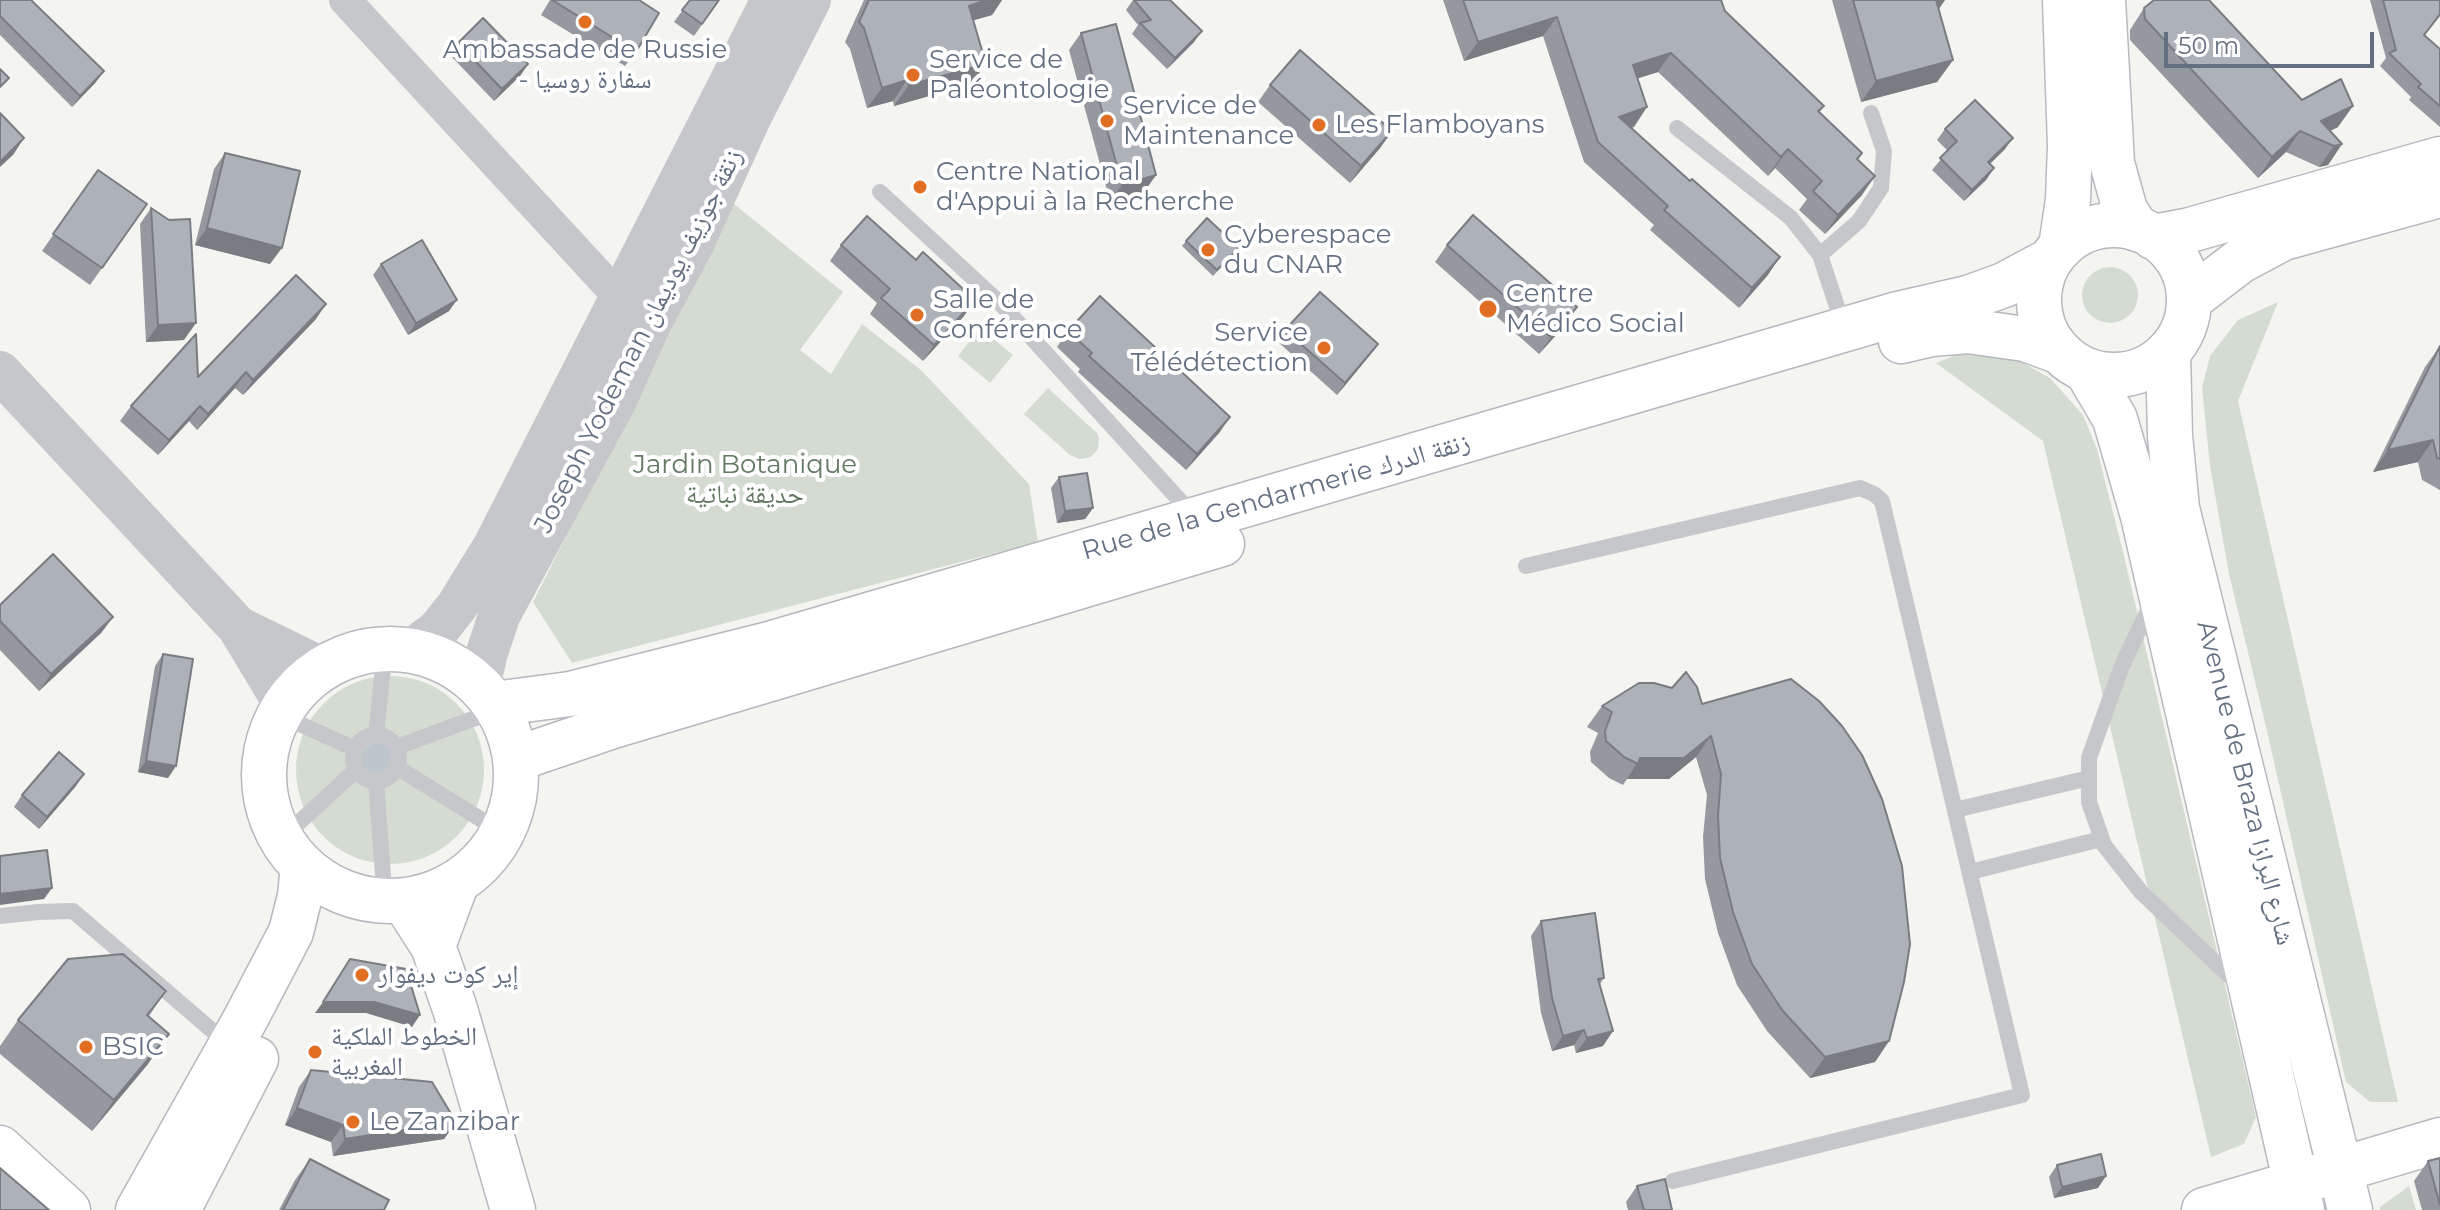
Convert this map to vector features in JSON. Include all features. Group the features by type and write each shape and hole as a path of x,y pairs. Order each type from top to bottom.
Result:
{"main road":[{"path":"2065,0 2070,145 2068,200 2055,254 2041,279 2040,317 2047,335 2072,361 2108,376 2130,374 2151,366 2168,352 2187,319 2189,300 2179,264 2125,210 2112,163 2103,0"},
{"path":"2055,254 2073,237 2105,226 2145,233 2234,218 2440,159"},
{"path":"2189,300 2240,261 2283,238 2440,195"},
{"name":"Rue de la Gendarmerie زنقة الدرك","path":"490,700 570,694 769,644 1844,330 1968,298 2004,285 2055,254"},
{"name":"Rue de la Gendarmerie زنقة الدرك","path":"516,759 613,726 1890,344 1931,334 1968,331 2025,339 2072,361"},
{"name":"Avenue de Braza شارع البرازا","path":"2168,352 2169,423 2177,508 2346,1190"},
{"name":"Avenue de Braza شارع البرازا","path":"2072,361 2115,419 2143,516 2299,1197"},
{"path":"398,650 448,663 490,700 512,743 516,759 513,806 503,833 491,852 476,869 456,884 434,894 375,901 306,865 270,815 264,764 269,739 282,710 297,689 322,668 352,654 398,650"},
{"path":"138,1210 231,1046 291,932 306,865"},
{"path":"178,1210 310,952 306,865"},
{"path":"433,946 456,884"},
{"path":"394,901 433,946 455,1009 513,1210"},
{"path":"2204,1210 2346,1190 2440,1140"},
{"path":"0,1148 68,1210"}],"street":[{"path":"345,0 635,311"},
{"name":"Joseph Yodeman زنقة جوزيف يوديمان","path":"398,650 438,630 457,606 635,311 772,0"},
{"name":"Joseph Yodeman زنقة جوزيف يوديمان","path":"490,700 486,656 499,616 616,400 635,311 693,244 749,120 810,0"},
{"path":"0,372 238,627 282,710"},
{"path":"238,627 322,668"}],"lane":[{"path":"1820,255 1859,221 1881,188 1884,151 1871,113"},
{"path":"1677,128 1791,218 1820,255 1844,330"},
{"path":"880,192 1001,304 1197,520"},
{"path":"1526,566 1860,488 1882,501 2022,1095 1673,1181"},
{"path":"2160,586 2121,668 2089,758 2089,802 2104,845 2141,892 2253,998"},
{"path":"376,735 398,650"},
{"path":"397,747 490,700"},
{"path":"282,710 355,749"},
{"path":"367,736 385,736 397,747 400,754 398,768 385,781 376,782 361,776 356,770 353,763 355,749 367,736"},
{"path":"398,768 503,833"},
{"path":"306,865 356,770"},
{"path":"1955,810 2089,778"},
{"path":"376,782 394,901"},
{"path":"1970,872 2101,839"},
{"path":"0,916 73,911 231,1046"}],"green space":[{"name":"Jardin Botanique حديقة نباتية","path":"734,204 843,292 800,350 831,374 862,324 921,370 1029,484 1038,542 572,663 533,602"},
{"path":"2110,267 2130,275 2138,295 2130,315 2110,323 2090,315 2082,295 2090,275"},
{"path":"2278,302 2238,401 2398,1102 2370,1102 2346,1082 2229,574 2210,466 2202,388 2210,356 2238,320"},
{"path":"980,328 1013,355 990,383 958,356"},
{"path":"1971,349 2009,355 2050,378 2083,415 2097,449 2256,1117 2244,1144 2211,1157 2043,441 1936,363"},
{"path":"1048,388 1097,433 1098,449 1091,457 1080,459 1070,455 1024,414"},
{"path":"390,676 408,677 426,683 443,691 457,703 469,717 477,734 483,752 483,788 477,806 469,823 457,837 443,849 426,857 408,863 390,864 372,863 354,857 337,849 323,837 311,823 303,806 297,788 296,770 297,752 303,734 311,717 323,703 337,691 354,683 372,677"},
{"path":"2409,1186 2416,1210 2380,1210 2380,1207"}],"shaded area":[{"path":"377,743 388,748 393,759 388,770 377,775 366,770 361,759 366,748"}],"building":[{"path":"0,0 31,0 104,71 80,96 0,16"},
{"path":"552,0 639,0 659,13 636,52"},
{"path":"690,0 719,0 702,24 682,10"},
{"path":"869,0 986,0 969,6 986,64 909,85 907,80 882,88 864,28 859,22"},
{"path":"1134,0 1170,0 1202,31 1175,58 1140,23 1151,20"},
{"path":"1463,0 1721,0 1725,11 1824,106 1818,111 1862,153 1857,159 1875,176 1838,215 1813,191 1822,181 1788,149 1781,157 1671,53 1633,65 1647,107 1619,117 1780,257 1752,288 1664,210 1668,206 1598,142 1557,17 1478,42"},
{"path":"1853,0 1936,0 1953,60 1876,81"},
{"path":"2154,0 2209,0 2302,100 2341,79 2353,106 2321,121 2342,144 2334,146 2300,131 2272,157 2145,19 2144,8"},
{"path":"2383,0 2440,0 2440,14 2424,35 2440,49 2440,106 2418,87 2421,84 2389,53 2396,50"},
{"path":"483,18 528,64 502,89 458,43"},
{"path":"1116,24 1156,175 1122,185 1081,33"},
{"path":"1300,50 1392,131 1361,166 1270,85"},
{"path":"0,69 9,78 0,87"},
{"path":"1975,100 2013,138 1988,162 1994,168 1972,190 1940,158 1957,141 1945,129"},
{"path":"0,113 24,138 0,162"},
{"path":"225,153 300,171 282,248 207,228"},
{"path":"98,170 147,204 102,268 53,234"},
{"path":"151,208 169,220 190,219 196,323 158,325"},
{"path":"1473,215 1577,307 1551,337 1447,245"},
{"path":"867,216 916,260 923,252 975,300 934,345 881,298 890,289 841,245"},
{"name":"Cyberespace du CNAR","path":"1207,218 1239,248 1217,270 1186,241"},
{"path":"422,240 457,300 416,323 381,264"},
{"path":"296,275 326,304 253,380 246,372 208,414 200,406 169,440 131,406 196,334 198,377"},
{"name":"Service Télédétection","path":"1320,292 1378,344 1345,383 1285,330"},
{"path":"1100,296 1230,417 1197,454 1089,356 1092,353 1068,331"},
{"path":"2440,346 2440,459 2437,458 2433,440 2388,450"},
{"path":"1087,473 1093,508 1065,511 1059,477"},
{"path":"53,554 113,617 51,674 0,621 0,605"},
{"path":"163,654 193,659 176,766 146,761"},
{"path":"1686,672 1697,687 1702,704 1791,679 1819,701 1842,726 1862,755 1882,799 1902,866 1910,944 1889,1041 1825,1057 1782,1010 1752,964 1733,912 1720,858 1718,816 1721,774 1711,736 1684,758 1640,758 1638,764 1624,757 1606,741 1605,731 1612,712 1602,706 1639,683 1672,688"},
{"path":"59,752 84,774 47,817 22,795"},
{"path":"47,850 52,888 0,894 0,856"},
{"path":"1595,913 1604,978 1598,979 1613,1031 1587,1038 1584,1030 1563,1036 1552,998 1541,921"},
{"path":"123,954 166,991 147,1015 169,1034 114,1100 18,1020 68,959"},
{"path":"350,959 406,969 420,1015 374,1002 323,1002"},
{"path":"311,1070 432,1082 456,1122 345,1139 343,1125 297,1108"},
{"path":"2101,1154 2106,1176 2062,1187 2057,1165"},
{"path":"2440,1158 2440,1205 2428,1161"},
{"path":"310,1159 389,1200 384,1210 283,1210"},
{"path":"0,1168 49,1210 0,1210"},
{"path":"1665,1179 1672,1210 1644,1210 1637,1186"}],"place":[{"name":"Ambassade de Russie - سفارة روسيا","path":"585,22"},
{"name":"Service de Paléontologie","path":"913,75"},
{"name":"Service de Maintenance","path":"1107,121"},
{"name":"Les Flamboyans","path":"1319,125"},
{"name":"Centre National d'Appui à la Recherche","path":"920,187"},
{"name":"Cyberespace du CNAR","path":"1208,250"},
{"name":"Centre Médico Social","path":"1488,309"},
{"name":"Salle de Conférence","path":"917,315"},
{"name":"Service Télédétection","path":"1324,348"},
{"name":"إير كوت ديفوار","path":"362,975"},
{"name":"BSIC","path":"86,1047"},
{"name":"الخطوط الملكية المغربية","path":"315,1052"},
{"name":"Le Zanzibar","path":"353,1122"}]}
